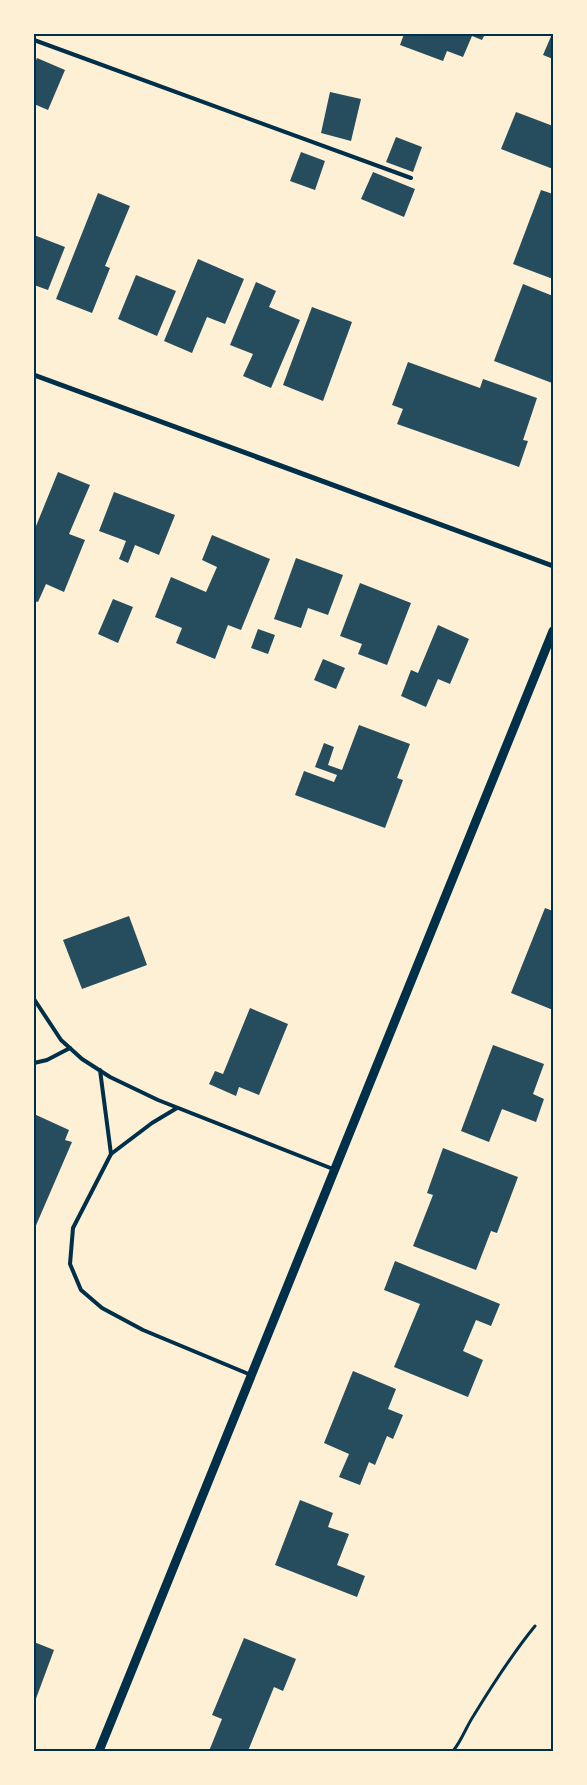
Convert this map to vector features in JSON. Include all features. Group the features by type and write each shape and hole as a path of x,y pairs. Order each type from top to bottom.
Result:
{"street":[{"path":"34,375 553,566"},
{"path":"98,1751 553,631"}],"lane":[{"path":"34,40 411,178"},
{"path":"34,999 61,1040 82,1059 129,1087 334,1170"},
{"path":"34,1063 47,1060 70,1048"},
{"path":"100,1070 111,1154"},
{"path":"177,1108 152,1123 111,1154 73,1228 70,1264 81,1290 102,1308 143,1330 251,1375"}],"path":[{"path":"453,1751 460,1743 469,1722 496,1679 535,1626"}],"building":[{"path":"404,34 485,34 482,40 472,36 463,57 447,51 443,61 400,45"},
{"path":"553,34 553,59 543,55"},
{"path":"37,58 65,70 48,110 34,104 34,65"},
{"path":"330,92 361,99 351,141 321,133"},
{"path":"516,112 553,126 553,169 501,149"},
{"path":"396,137 422,147 413,172 386,162"},
{"path":"301,152 325,161 315,190 290,181"},
{"path":"373,172 415,189 404,217 361,199"},
{"path":"541,190 553,194 553,279 513,264"},
{"path":"98,193 130,206 105,266 110,268 92,313 56,299"},
{"path":"34,235 65,247 48,290 34,285"},
{"path":"198,259 244,279 225,324 207,317 192,353 164,341"},
{"path":"136,275 176,291 157,336 118,319"},
{"path":"256,282 276,291 269,307 300,320 271,388 243,376 253,354 230,345"},
{"path":"523,284 553,296 552,383 494,361"},
{"path":"312,307 352,322 323,401 283,385"},
{"path":"408,362 480,388 483,379 537,398 523,440 528,441 519,467 397,424 403,409 392,405"},
{"path":"58,472 90,485 69,534 85,540 64,592 46,584 38,602 34,601 34,531"},
{"path":"114,492 175,515 159,555 135,545 128,563 119,559 126,541 99,531"},
{"path":"212,535 270,559 241,630 228,625 215,659 176,643 182,628 155,617 171,577 206,592 217,567 202,560"},
{"path":"296,558 343,575 328,615 308,608 301,628 274,619"},
{"path":"360,583 411,603 387,665 358,654 362,644 340,636"},
{"path":"113,599 133,607 118,643 98,634"},
{"path":"438,625 469,639 450,684 438,679 426,707 401,696 411,670 418,673"},
{"path":"258,629 275,635 268,654 251,648"},
{"path":"323,659 345,668 336,689 314,680"},
{"path":"359,725 410,744 397,778 403,780 385,828 295,795 304,771 334,782 337,775 315,767 324,743 334,747 328,765 342,770"},
{"path":"545,908 553,911 553,1010 511,993"},
{"path":"129,916 147,965 82,989 63,940"},
{"path":"250,1008 288,1024 259,1095 239,1087 236,1096 209,1084 215,1071 223,1074"},
{"path":"493,1045 544,1064 533,1094 544,1099 536,1122 502,1109 489,1142 461,1131"},
{"path":"34,1114 69,1130 65,1140 72,1142 34,1230"},
{"path":"443,1148 518,1177 497,1233 491,1231 476,1270 413,1246 433,1195 427,1193"},
{"path":"395,1261 500,1304 491,1326 476,1320 463,1351 483,1360 468,1397 394,1367 420,1304 384,1290"},
{"path":"353,1371 396,1389 388,1409 403,1415 393,1439 387,1436 375,1465 369,1462 360,1485 339,1477 349,1454 324,1443"},
{"path":"300,1500 333,1513 328,1527 349,1534 337,1565 365,1576 357,1597 275,1565"},
{"path":"244,1638 296,1659 283,1691 274,1687 248,1751 209,1751 222,1719 212,1715"},
{"path":"34,1642 54,1650 34,1704"}]}
